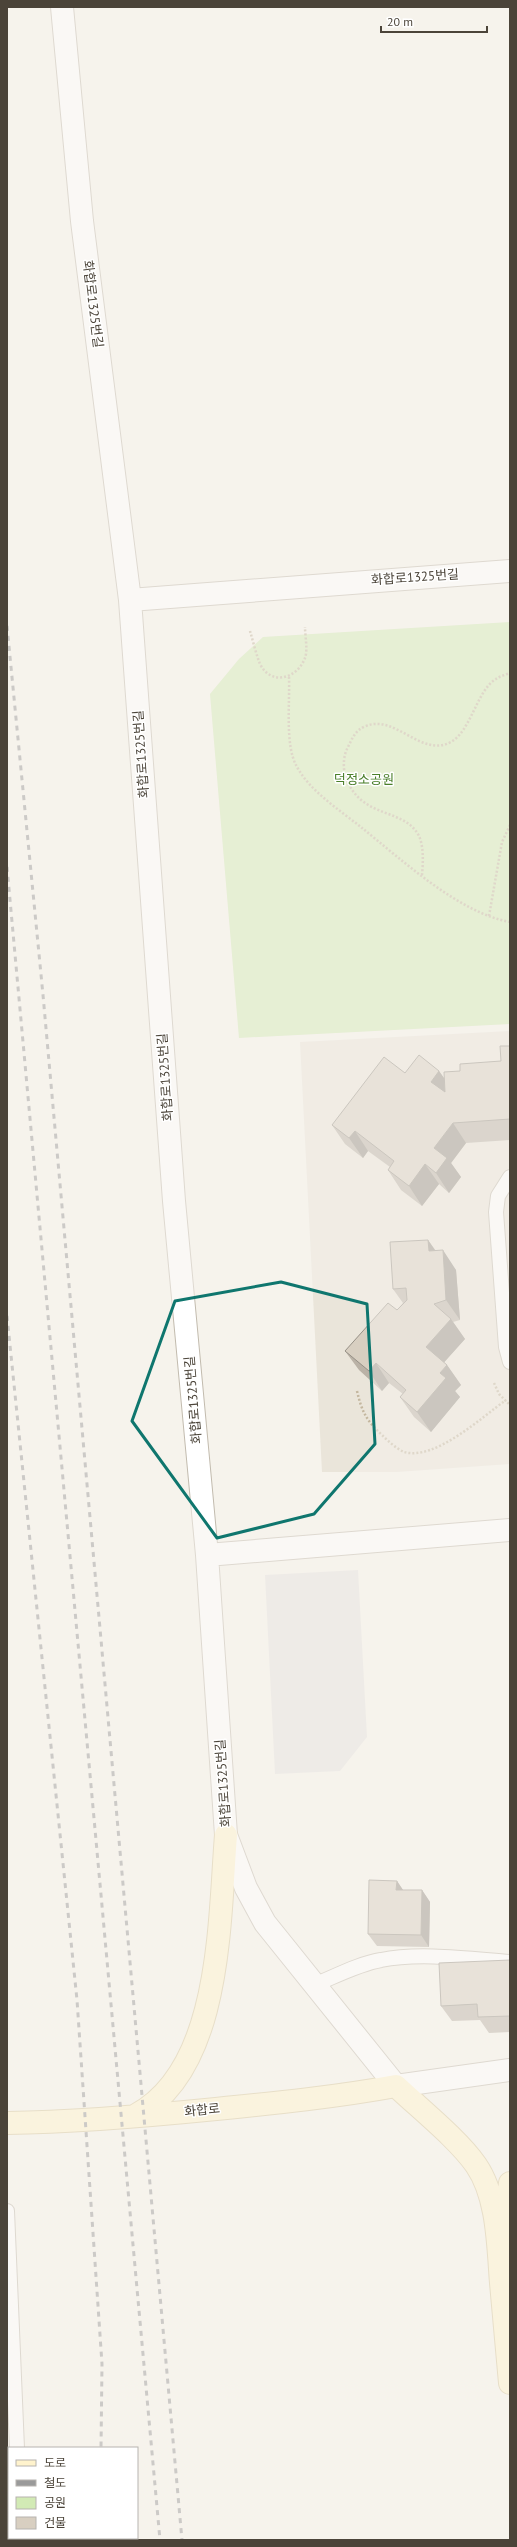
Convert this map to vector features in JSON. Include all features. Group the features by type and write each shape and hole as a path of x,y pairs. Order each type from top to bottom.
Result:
{"main road":[{"path":"136,2116 153,2106 164,2093 199,2038 211,1989 226,1835"},
{"path":"396,2086 476,2165 489,2195 500,2270 510,2383"},
{"name":"화합로","path":"7,2123 54,2123 182,2112 340,2096 396,2086"},
{"path":"500,2270 510,2183"}],"street":[{"name":"화합로1325번길","path":"62,7 82,221 130,600 174,1201 207,1555 226,1835 246,1888 264,1923 396,2086"},
{"name":"화합로1325번길","path":"130,600 510,571"},
{"path":"207,1555 510,1530"},
{"name":"화합로","path":"396,2086 510,2070"}],"lane":[{"path":"510,1177 498,1196 496,1212 506,1347 510,1362"},
{"path":"314,1985 357,1967 381,1960 459,1958 510,1962"},
{"path":"7,2211 17,2447"}],"path":[{"path":"250,631 261,664 269,673 278,678 289,678 298,670 305,658 305,627"},
{"path":"422,875 423,859 419,836 406,823 363,804 351,792 344,774 344,754 354,734 366,726 381,726 405,732 423,744 440,746 452,741 463,730 481,698 495,679 510,673"},
{"path":"289,678 291,750 296,766 319,793 422,875 489,916 510,922"},
{"path":"489,916 502,842 510,825"},
{"path":"356,1391 362,1412 387,1440 404,1452 418,1452 438,1449 506,1400"}],"highlighted area":[{"path":"281,1282 367,1304 375,1444 314,1514 217,1538 132,1421 175,1301"}],"shaded area":[{"path":"510,1031 510,1464 397,1472 322,1472 300,1042"},
{"path":"358,1570 367,1737 340,1771 275,1774 265,1575"}],"green space":[{"name":"덕정소공원","path":"510,622 510,1024 239,1038 210,694 239,659 263,637"}],"building":[{"path":"500,1046 510,1046 510,1119 453,1123 434,1148 447,1158 436,1173 425,1164 409,1186 388,1170 394,1161 355,1131 349,1138 332,1125 384,1057 405,1073 419,1055 439,1071 431,1082 445,1092 444,1072 460,1071 460,1064 501,1061"},
{"path":"428,1240 429,1251 443,1250 446,1300 434,1304 451,1319 426,1347 447,1365 440,1373 446,1378 417,1412 400,1397 406,1390 376,1363 369,1371 345,1351 388,1303 397,1310 407,1300 406,1288 393,1289 390,1242"},
{"path":"369,1880 397,1881 396,1890 422,1890 421,1935 368,1934"},
{"path":"510,1960 510,2016 478,2017 477,2004 441,2006 439,1963"}],"railway":[{"path":"7,626 43,995 182,2540"},
{"path":"7,867 160,2540"},
{"path":"7,1316 77,2000 102,2364 101,2447"}]}
